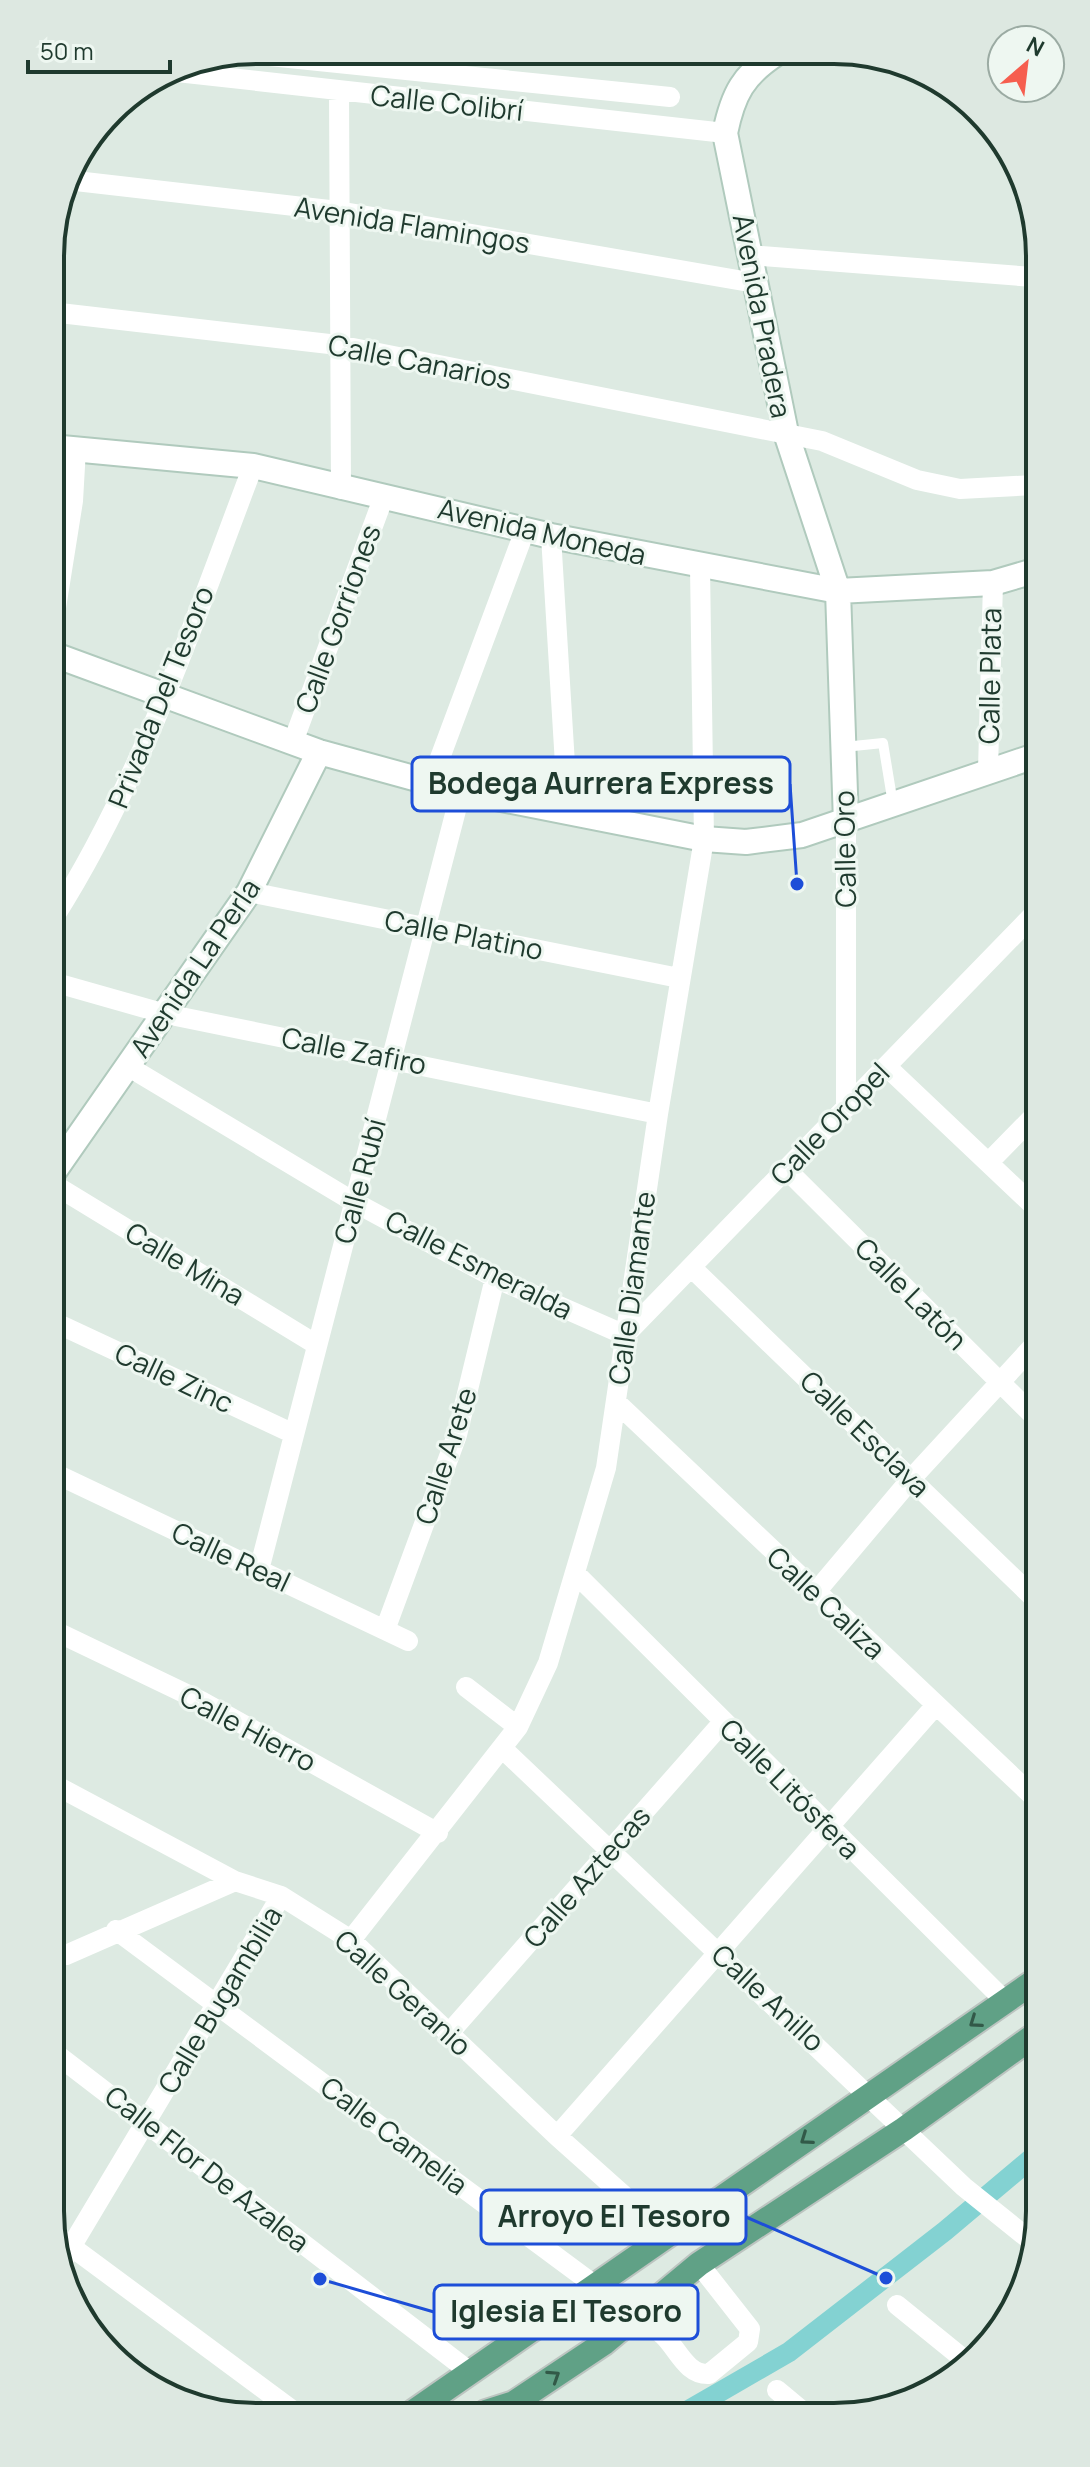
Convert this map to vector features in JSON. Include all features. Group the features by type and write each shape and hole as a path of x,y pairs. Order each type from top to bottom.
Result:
{"main road":[{"name":"Avenida Pradera","path":"760,64 732,100 725,133 786,433 838,591"},
{"name":"Avenida Moneda","path":"64,448 253,466 551,536 700,567 838,591 993,583 1026,573"},
{"name":"Calle Oro","path":"838,591 846,822"},
{"path":"64,659 319,752 461,791 704,839 746,842 802,835 1026,759"},
{"name":"Avenida La Perla","path":"64,1158 249,892 319,752"},
{"path":"426,2403 1026,1987"},
{"path":"525,2403 699,2264 904,2129 1026,2041"}],"street":[{"path":"347,64 670,97"},
{"name":"Calle Colibrí","path":"197,74 725,133"},
{"name":"Calle Gorriones","path":"339,91 341,489"},
{"name":"Avenida Flamingos","path":"80,181 338,211 755,283"},
{"path":"749,255 1026,276"},
{"name":"Calle Canarios","path":"64,313 338,345 822,441 917,480 960,489 1026,485"},
{"path":"64,558 73,501 76,449"},
{"name":"Privada Del Tesoro","path":"64,900 121,801 165,697 253,466"},
{"name":"Calle Gorriones","path":"293,742 384,496"},
{"path":"431,782 525,530"},
{"path":"551,536 568,813"},
{"name":"Calle Diamante","path":"351,1940 438,1833 518,1727 548,1663 577,1575 606,1468 679,978 704,839 700,567"},
{"name":"Calle Plata","path":"988,770 993,583"},
{"name":"Calle Rubí","path":"259,1570 461,791"},
{"name":"Calle Oro","path":"846,822 846,1108"},
{"name":"Calle Platino","path":"249,892 679,978"},
{"name":"Calle Oropel","path":"625,1335 1026,922"},
{"name":"Calle Zafiro","path":"64,985 166,1014 658,1114"},
{"path":"886,1066 1026,1198"},
{"name":"Calle Esmeralda","path":"129,1067 354,1202 495,1278 625,1335"},
{"path":"989,1162 1026,1124"},
{"name":"Calle Latón","path":"786,1169 1026,1408"},
{"name":"Calle Mina","path":"64,1191 317,1345"},
{"name":"Calle Esclava","path":"691,1267 1026,1590"},
{"name":"Calle Arete","path":"385,1630 457,1435 495,1278"},
{"name":"Calle Zinc","path":"64,1327 294,1434"},
{"path":"815,1593 911,1479 1026,1354"},
{"name":"Calle Caliza","path":"616,1402 1026,1790"},
{"name":"Calle Real","path":"64,1478 408,1641"},
{"name":"Calle Litósfera","path":"577,1575 1005,2001"},
{"name":"Calle Hierro","path":"64,1635 201,1701 438,1833"},
{"path":"466,1687 518,1727"},
{"path":"557,2136 936,1705"},
{"name":"Calle Aztecas","path":"450,2032 723,1722"},
{"name":"Calle Anillo","path":"503,1749 964,2187 1024,2235"},
{"name":"Calle Geranio","path":"64,1790 235,1881 281,1896 351,1940 557,2136 669,2236"},
{"path":"64,1955 235,1881"},
{"name":"Calle Bugambilia","path":"66,2238 147,2122 281,1896"},
{"name":"Calle Camelia","path":"116,1930 597,2287 639,2314 664,2335 692,2370 709,2374 748,2342 750,2329 699,2264"},
{"name":"Calle Flor De Azalea","path":"64,2060 470,2372"},
{"path":"68,2244 283,2403"},
{"path":"897,2305 959,2356"},
{"path":"777,2390 793,2403"}],"lane":[{"path":"844,747 883,743 894,805"}],"waterway":[{"path":"701,2403 789,2352 945,2231 1026,2163"}],"place":[{"name":"Bodega Aurrera Express","path":"797,884"},
{"name":"Arroyo El Tesoro","path":"886,2278"},
{"name":"Iglesia El Tesoro","path":"320,2279"}]}
